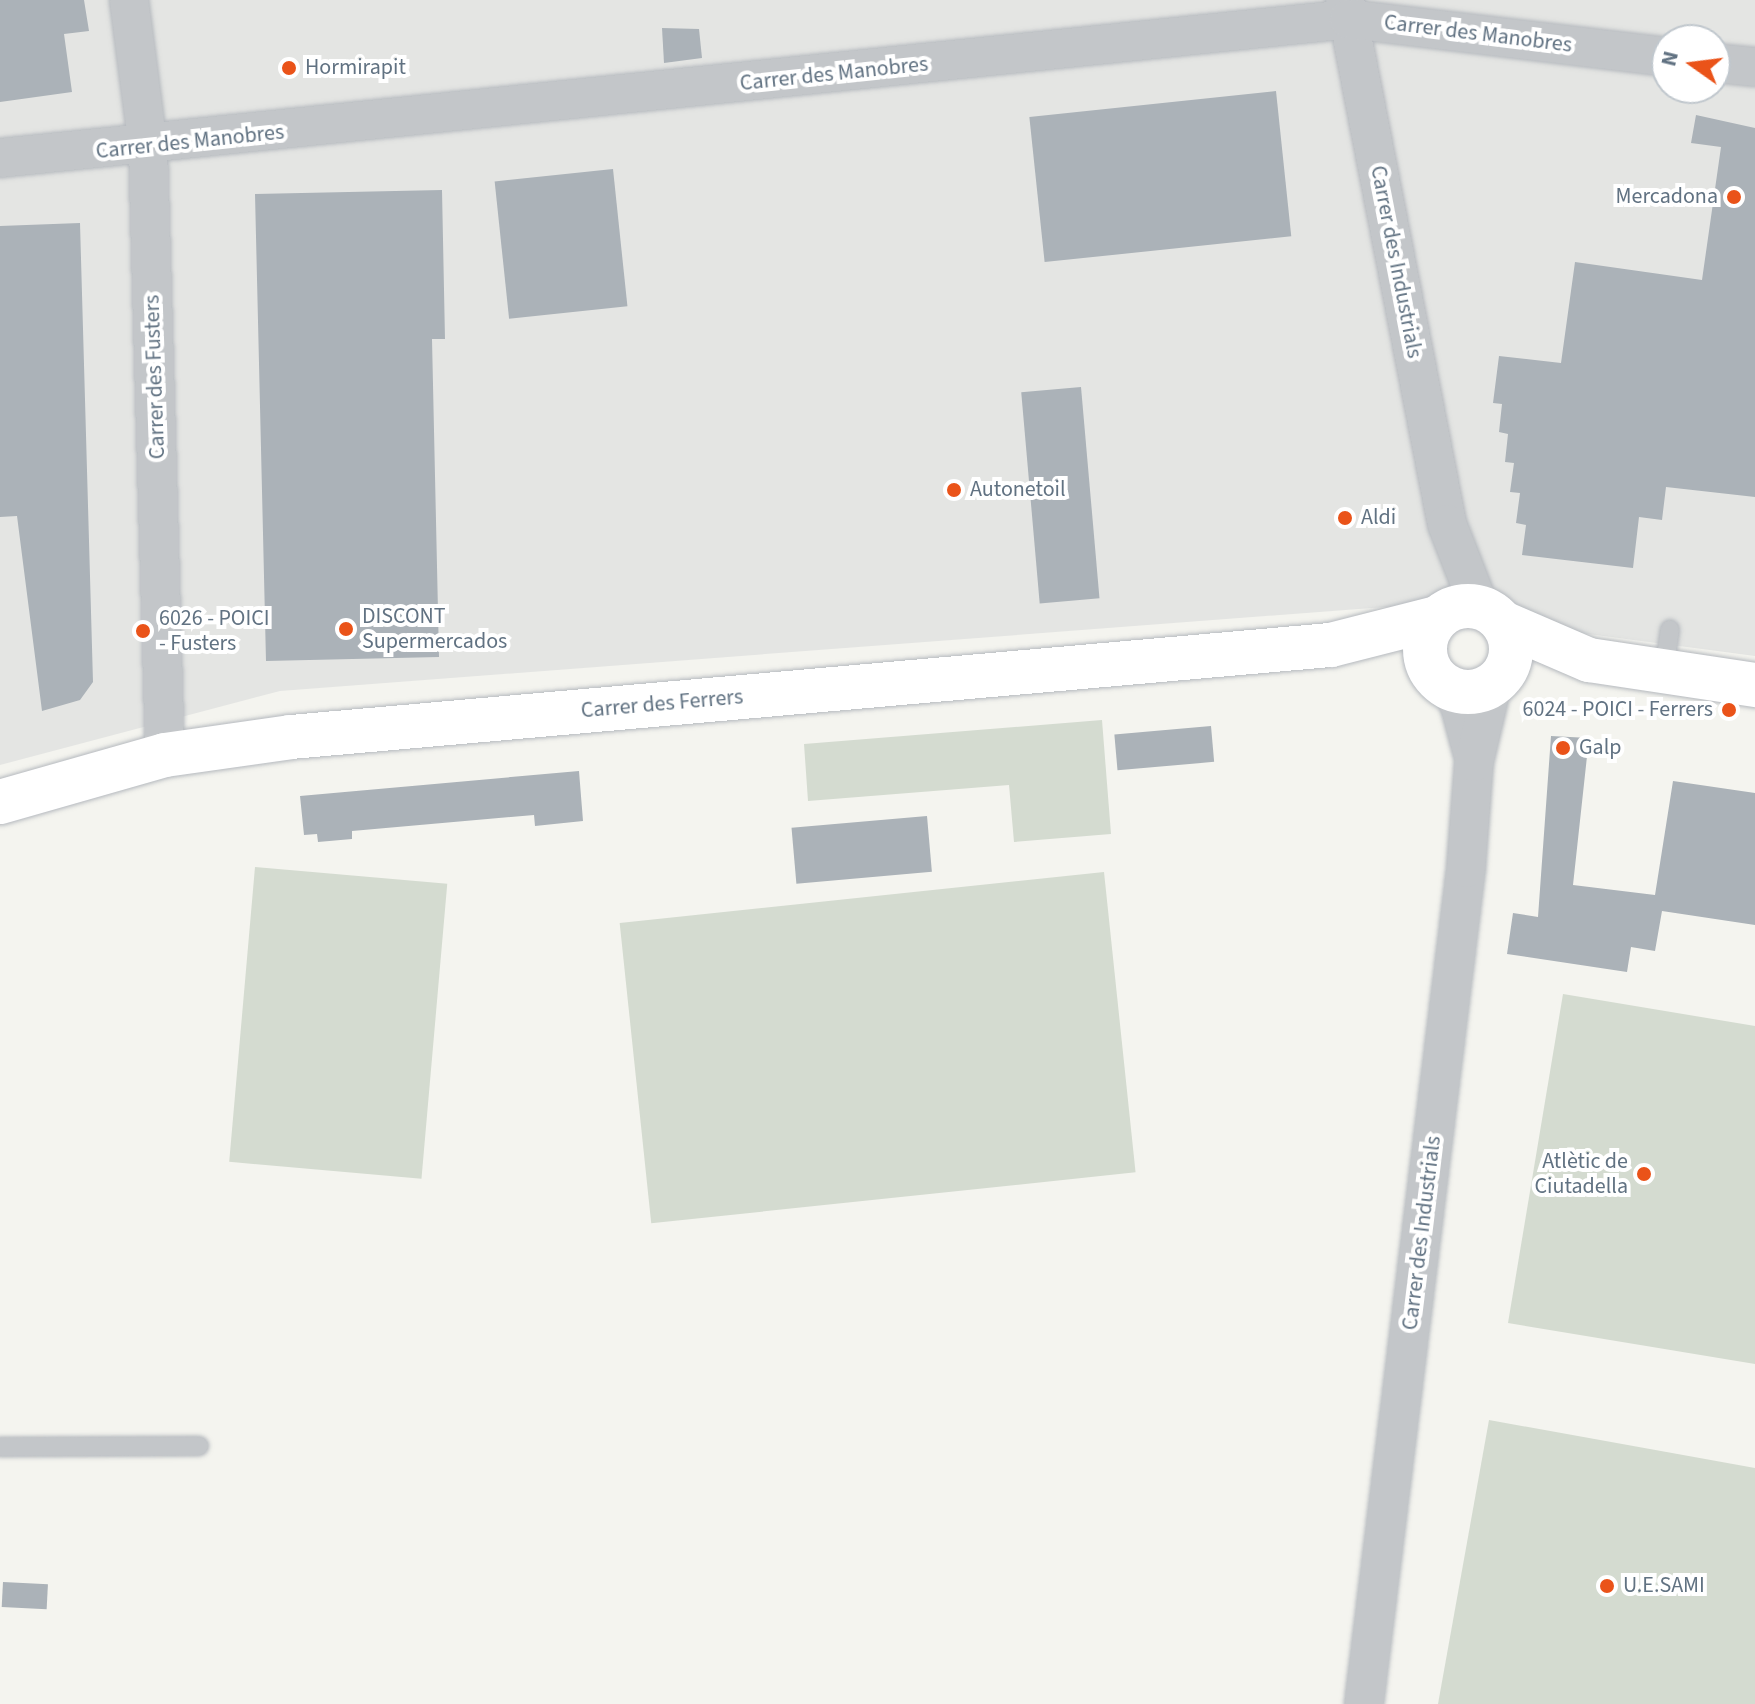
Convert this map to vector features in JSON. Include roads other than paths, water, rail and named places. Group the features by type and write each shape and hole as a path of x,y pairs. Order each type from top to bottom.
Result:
{"street":[{"name":"Carrer des Fusters","path":"129,0 148,147 165,755"},
{"name":"Carrer des Manobres","path":"0,158 148,147 1347,9 1651,55"},
{"name":"Carrer des Industrials","path":"1347,9 1466,615"},
{"path":"1731,65 1755,67"},
{"path":"1466,615 1512,652 1469,681 1424,646 1466,615"},
{"name":"Carrer des Ferrers","path":"0,802 165,755 291,737 1331,645 1466,615 1589,660"},
{"name":"Carrer des Ferrers","path":"1331,645 1469,681 1667,650 1755,685"},
{"name":"Carrer des Industrials","path":"1364,1704 1466,868 1474,762 1460,706 1469,681"}],"lane":[{"path":"0,1447 199,1446"}],"place":[{"name":"Hormirapit","path":"289,68"},
{"name":"Mercadona","path":"1734,197"},
{"name":"Autonetoil","path":"954,490"},
{"name":"Aldi","path":"1345,518"},
{"name":"DISCONT Supermercados","path":"346,629"},
{"name":"6026 - POICI - Fusters","path":"143,631"},
{"name":"6024 - POICI - Ferrers","path":"1729,710"},
{"name":"Galp","path":"1563,748"},
{"name":"Atlètic de Ciutadella","path":"1644,1174"},
{"name":"U.E.SAMI","path":"1607,1586"}]}
